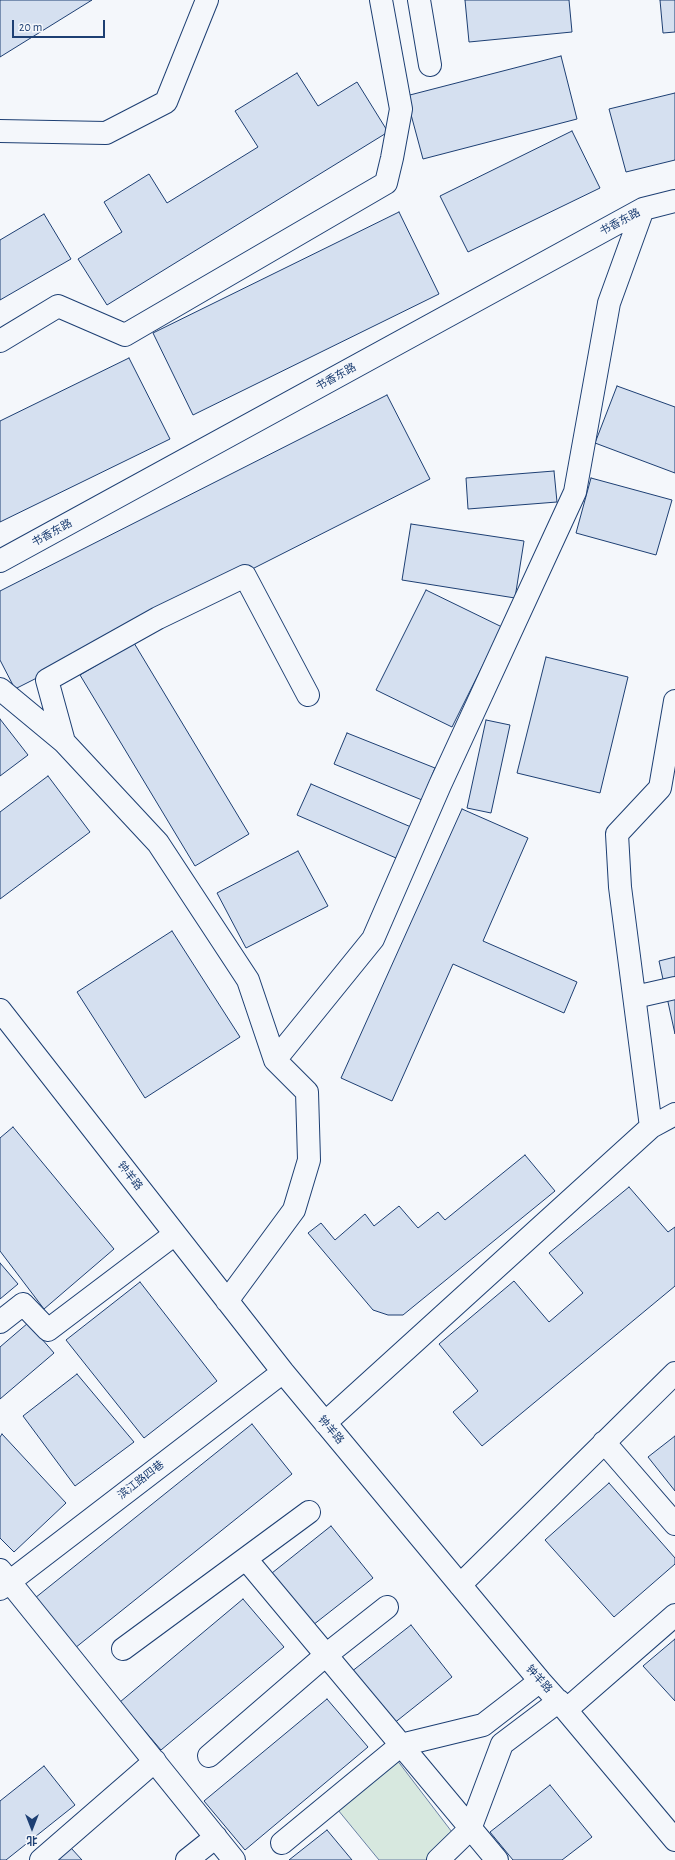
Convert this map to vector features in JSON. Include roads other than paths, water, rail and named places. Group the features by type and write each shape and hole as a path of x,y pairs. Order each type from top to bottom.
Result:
{"street":[{"path":"0,131 106,133 166,102 207,0"},
{"path":"0,341 58,306 125,335 386,183 401,109 381,0"},
{"path":"418,0 430,65"},
{"name":"书香东路","path":"0,561 643,209 675,201"},
{"path":"275,1060 373,939 440,785 575,492 609,303 643,209"},
{"path":"64,742 47,680 158,618 245,576 308,695"},
{"path":"0,689 64,742 158,843 248,980 275,1060 307,1092 309,1160 294,1210 227,1301"},
{"path":"651,1127 620,887 617,834 660,788 675,701"},
{"path":"634,997 675,988"},
{"name":"钟羊路","path":"3,1020 175,1234 283,1372 540,1681 562,1705 675,1840"},
{"path":"325,1423 651,1127 675,1114"},
{"path":"0,1322 23,1304 48,1330 175,1234"},
{"name":"滨江路四巷","path":"3,1580 283,1372"},
{"path":"460,1585 675,1373"},
{"path":"604,1442 675,1524"},
{"path":"123,1649 309,1512"},
{"path":"246,1559 497,1860"},
{"path":"3,1580 155,1761 234,1860"},
{"path":"209,1756 386,1606"},
{"path":"438,1860 470,1829 502,1744 562,1705 675,1615"},
{"path":"282,1843 401,1745 483,1724 540,1681"},
{"path":"41,1860 155,1761"},
{"path":"187,1860 216,1837"}]}
